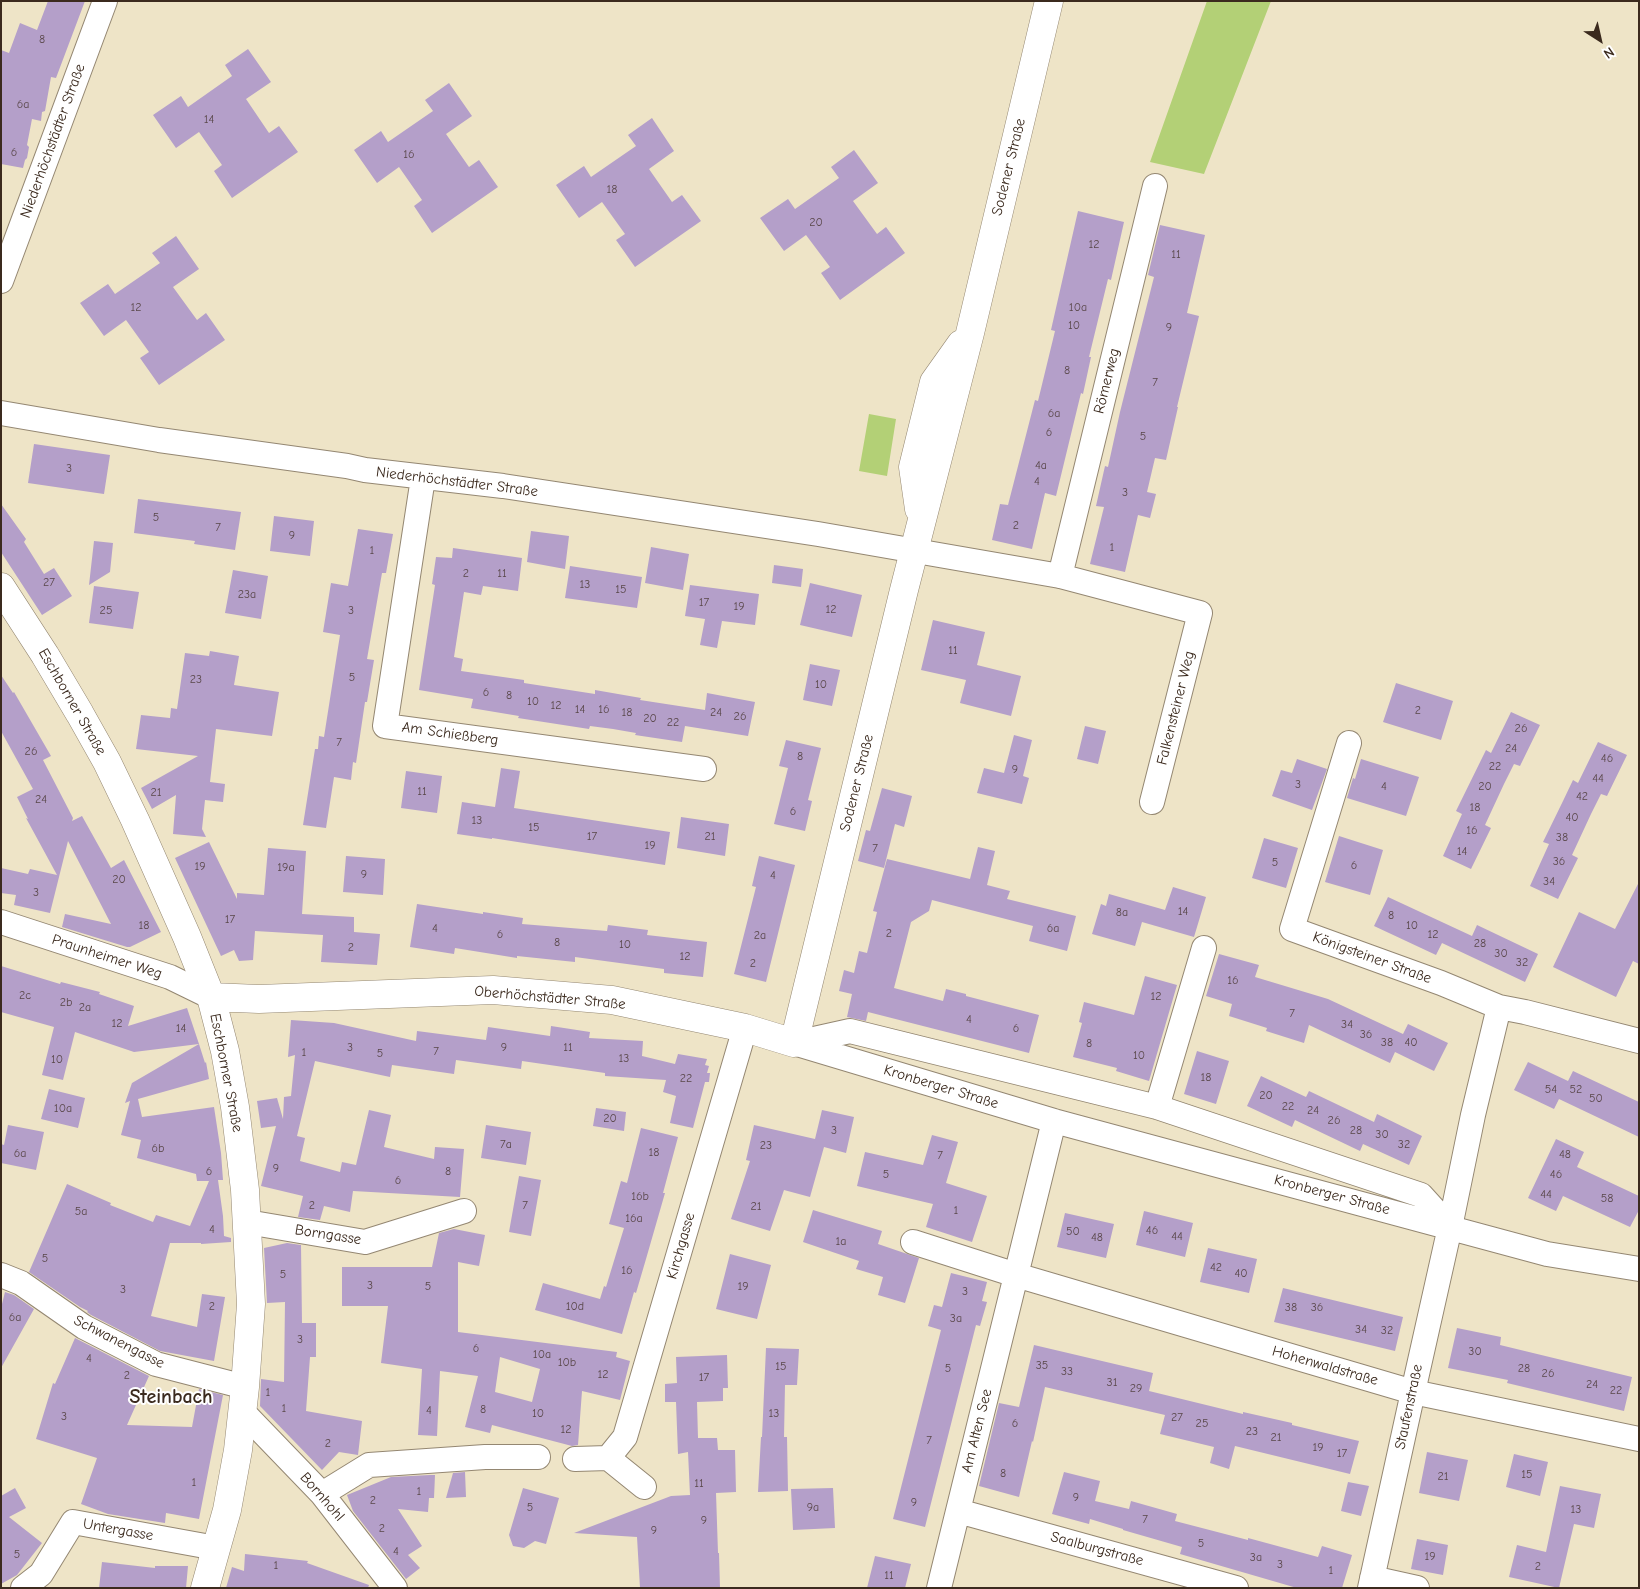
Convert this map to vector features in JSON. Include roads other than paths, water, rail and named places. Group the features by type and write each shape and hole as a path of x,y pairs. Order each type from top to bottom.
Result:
{"main road":[{"name":"Sodener Straße","path":"794,1043 914,551 970,333 1050,1"},
{"name":"Eschborner Straße","path":"1,587 45,654 107,762 164,884 211,997 225,1051 235,1107 247,1222 251,1304 244,1399 234,1472 227,1510 205,1588"},
{"name":"Oberhöchstädter Straße","path":"211,997 260,999 493,990 612,1000 745,1028 794,1043"}],"street":[{"name":"Niederhöchstädter Straße","path":"1,281 105,1"},
{"name":"Römerweg","path":"1060,576 1155,186"},
{"name":"Niederhöchstädter Straße","path":"1,413 159,440 424,478 503,486 818,534 1060,576 1200,613"},
{"name":"Am Schießberg","path":"424,478 385,726 704,769"},
{"name":"Falkensteiner Weg","path":"1152,802 1200,613"},
{"name":"Königsteiner Straße","path":"1349,743 1292,930 1441,983 1499,1007 1639,1041"},
{"name":"Praunheimer Weg","path":"1,922 170,977 211,997"},
{"path":"1157,1107 1204,948"},
{"path":"1450,1227 1473,1115 1499,1007"},
{"name":"Kirchgasse","path":"608,1458 625,1437 745,1028"},
{"name":"Kronberger Straße","path":"794,1043 850,1031 1157,1107 1421,1195 1450,1227"},
{"name":"Kronberger Straße","path":"794,1043 1054,1121 1547,1254 1639,1269"},
{"name":"Am Alten See","path":"939,1588 1054,1121"},
{"name":"Borngasse","path":"247,1222 366,1242 464,1211"},
{"name":"Staufenstraße","path":"1371,1583 1450,1227"},
{"path":"913,1242 1016,1275"},
{"name":"Schwanengasse","path":"1,1275 21,1283 84,1327 156,1364 244,1399"},
{"name":"Hohenwaldstraße","path":"1016,1275 1413,1392 1639,1438"},
{"name":"Bornhohl","path":"244,1399 396,1588"},
{"path":"322,1494 370,1465 485,1457 538,1457"},
{"path":"575,1459 608,1458 644,1487"},
{"name":"Saalburgstraße","path":"958,1511 1236,1588"},
{"name":"Untergasse","path":"23,1588 42,1574 73,1522 216,1548"},
{"path":"1371,1583 1417,1588"}],"district":[{"name":"Steinbach","path":"171,1397"}]}
